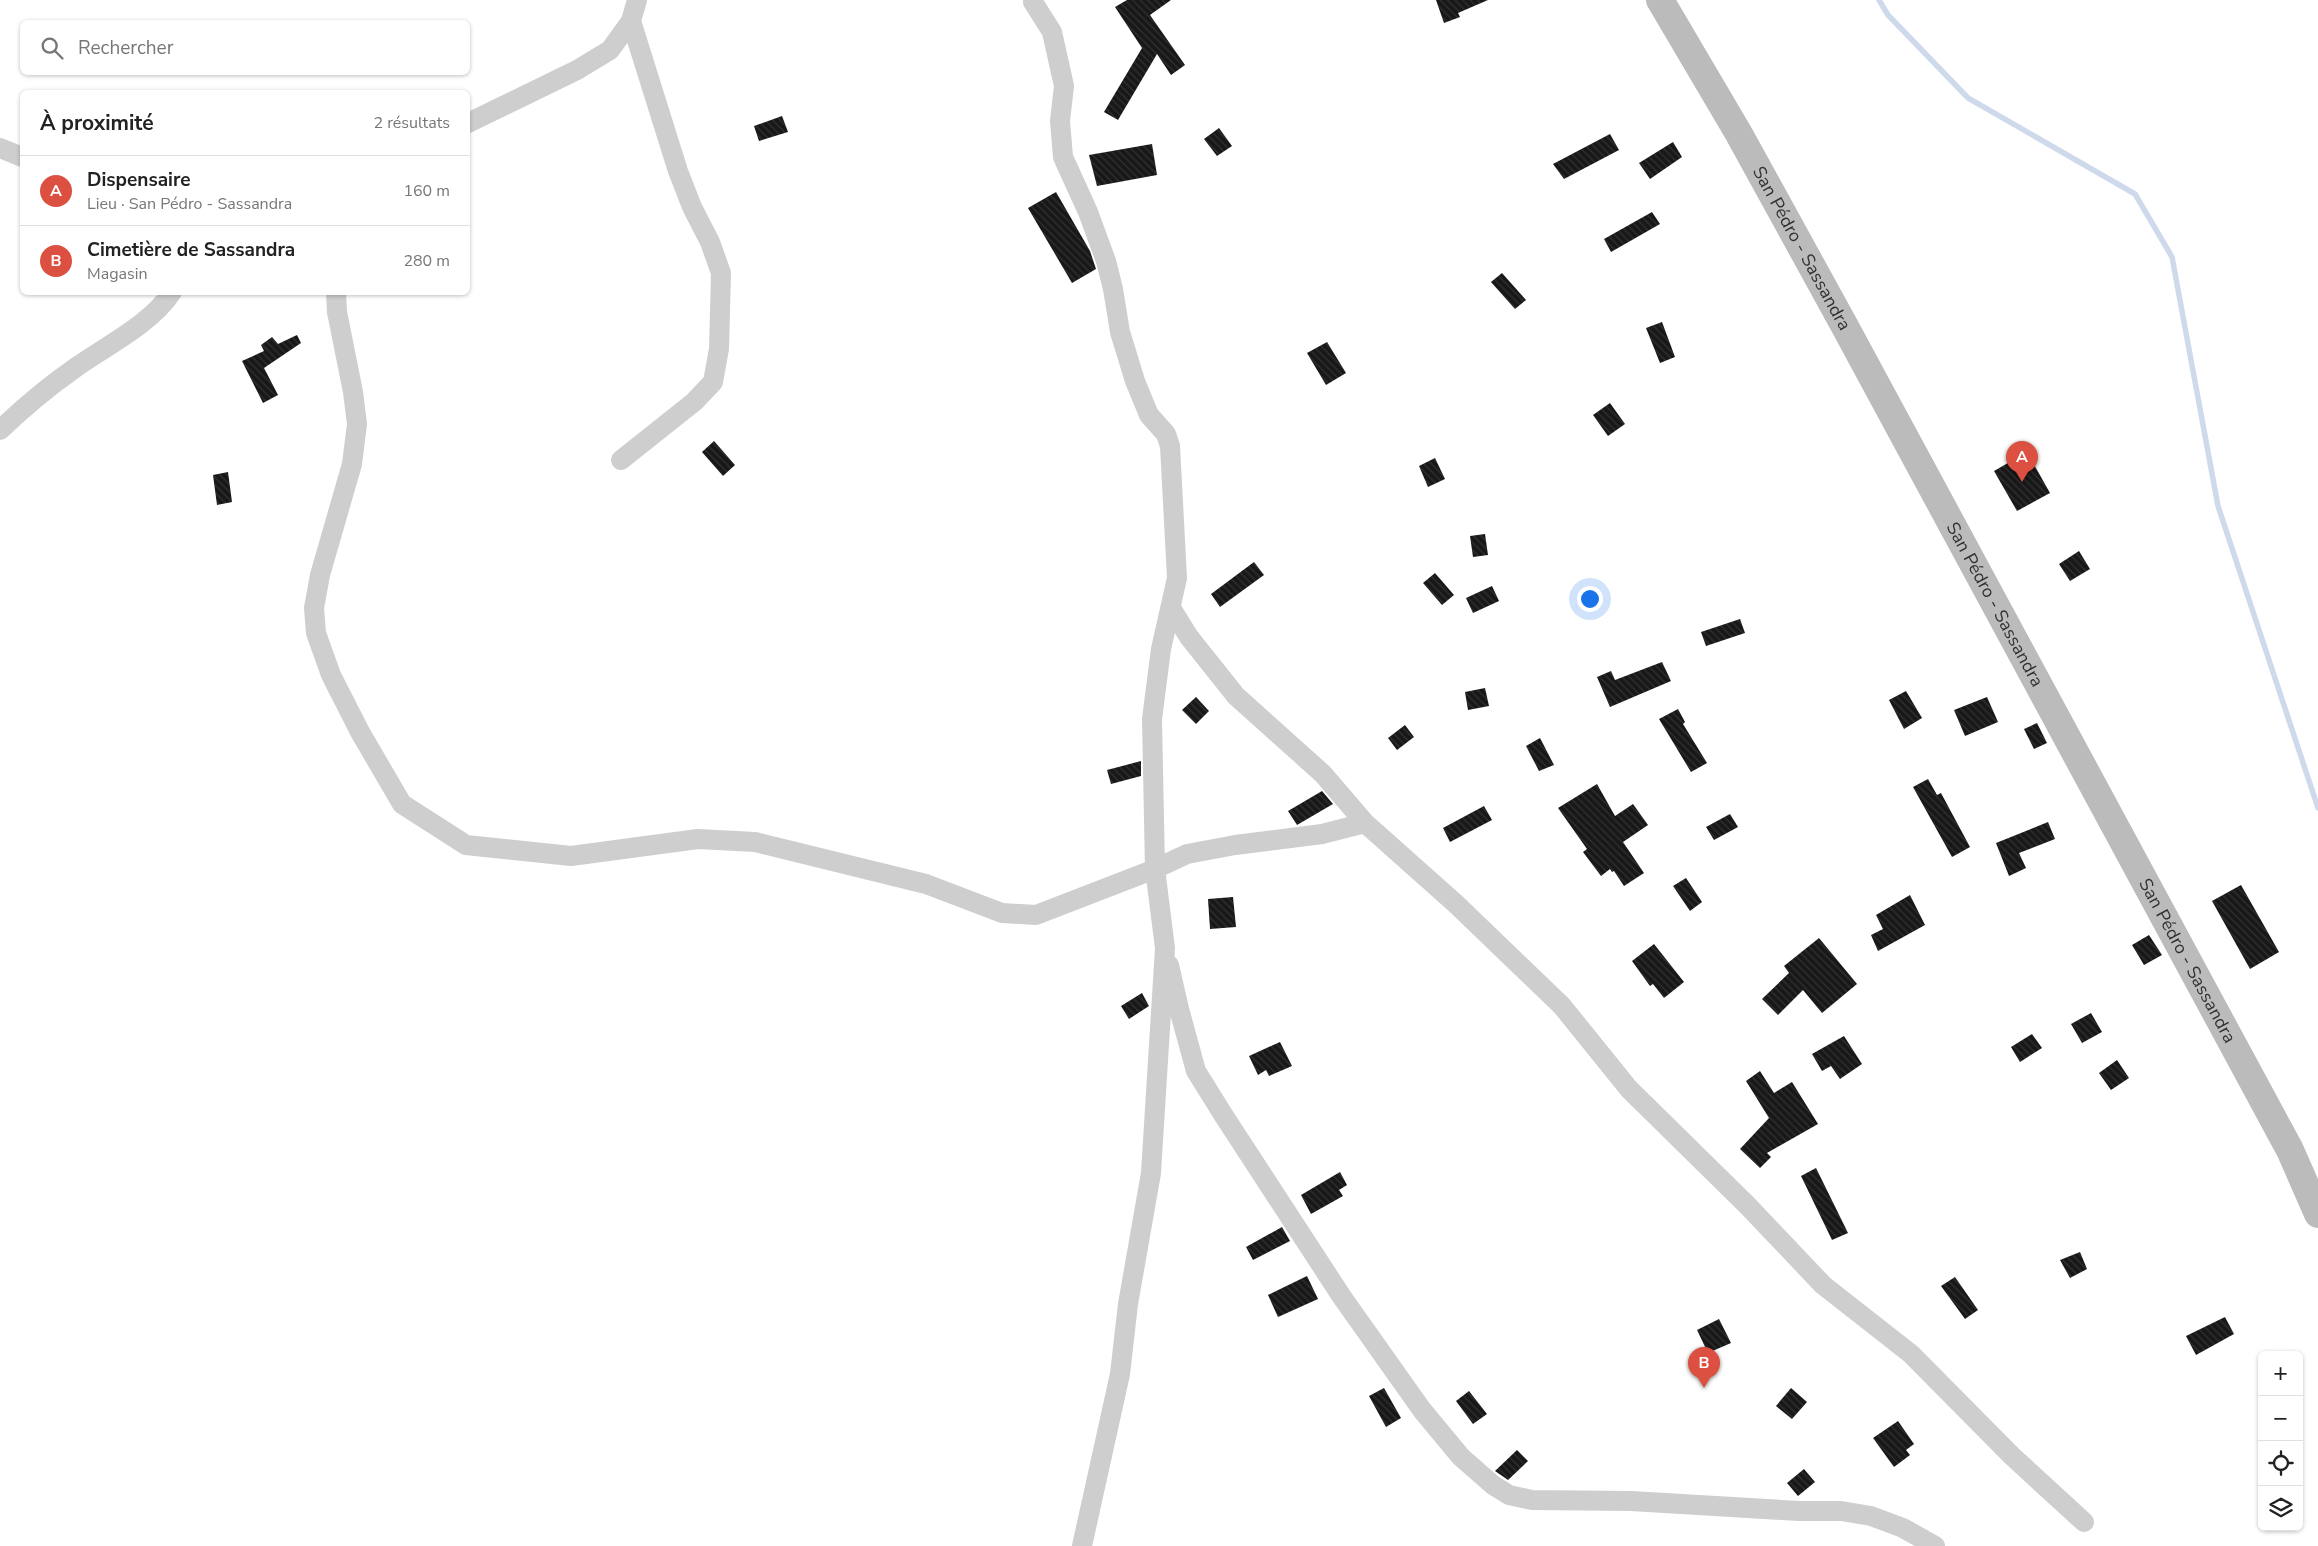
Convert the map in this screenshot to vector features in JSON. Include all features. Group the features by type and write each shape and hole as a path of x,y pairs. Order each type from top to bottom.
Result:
{"main road":[{"name":"San Pédro - Sassandra","path":"1660,0 1739,134 1848,331 2285,1141 2318,1214"}],"street":[{"path":"470,122 586,65 610,50 631,21 637,0"},
{"path":"1033,2 1052,32 1064,86 1060,121 1063,157 1088,212 1106,261 1113,288 1120,332 1135,381 1149,415 1166,434 1170,446 1178,578 1161,649 1152,719 1155,869 1165,948 1179,1010 1196,1071 1342,1298 1422,1410 1461,1457 1509,1495 1532,1500 1631,1501 1799,1511 1841,1511 1871,1516 1903,1528 1935,1546"},
{"path":"621,460 694,402 713,382 719,349 721,272 678,171 631,21"},
{"path":"0,148 20,156"},
{"path":"0,430 34,397 128,333 165,303 170,295"},
{"path":"336,295 357,424 352,464 320,575 314,608 316,634 331,675 402,804 466,845 571,856 698,839 755,842 926,884 1002,913 1036,915 1155,869 1187,854 1234,845 1322,834 1365,823"},
{"path":"1172,608 1189,637 1236,696 1323,774 1365,823 1456,904 1562,1006 1629,1089 1748,1206 1823,1285 1911,1354 2012,1456 2084,1522"},
{"path":"1082,1546 1120,1374 1129,1295 1151,1173 1165,948"}],"building":[{"path":"1127,0 1171,0 1150,15 1185,65 1171,75 1157,54 1118,120 1104,112 1142,48 1115,7"},
{"path":"1436,0 1488,0 1458,13 1460,17 1444,23"},
{"path":"782,116 788,132 759,141 754,126"},
{"path":"1219,128 1232,146 1217,156 1204,139"},
{"path":"1610,134 1619,150 1564,179 1553,164"},
{"path":"1673,142 1682,157 1650,179 1639,163"},
{"path":"1152,144 1157,175 1097,186 1089,155"},
{"path":"1056,192 1090,251 1096,269 1072,283 1028,208"},
{"path":"1652,212 1660,224 1611,252 1604,239"},
{"path":"1502,273 1526,300 1515,309 1491,282"},
{"path":"1662,322 1675,357 1660,363 1646,328"},
{"path":"297,335 301,343 264,368 278,395 263,403 242,361 264,351 261,345 272,337 278,344"},
{"path":"1327,342 1346,373 1326,385 1307,353"},
{"path":"1610,403 1625,424 1608,436 1593,415"},
{"path":"714,441 735,465 723,476 702,452"},
{"path":"2027,452 2050,493 2017,511 1994,471"},
{"path":"1435,458 1445,479 1428,487 1419,466"},
{"path":"228,472 232,502 217,505 213,475"},
{"path":"1485,534 1488,555 1473,557 1470,536"},
{"path":"2079,551 2090,569 2070,581 2059,564"},
{"path":"1254,562 1264,575 1220,607 1211,594"},
{"path":"1435,573 1454,595 1442,605 1423,583"},
{"path":"1492,586 1499,601 1473,613 1466,598"},
{"path":"1740,619 1745,633 1706,646 1701,632"},
{"path":"1662,662 1671,681 1610,707 1597,677 1611,671 1615,680"},
{"path":"1485,688 1489,706 1468,710 1465,692"},
{"path":"1906,691 1922,718 1904,729 1889,700"},
{"path":"1196,697 1209,711 1196,724 1182,710"},
{"path":"1987,697 1998,722 1965,736 1954,710"},
{"path":"1678,709 1685,722 1683,724 1707,763 1691,772 1659,719"},
{"path":"2037,723 2047,743 2034,749 2024,729"},
{"path":"1405,725 1414,737 1397,750 1388,738"},
{"path":"1540,738 1554,765 1539,771 1526,746"},
{"path":"1141,761 1141,776 1111,784 1107,770"},
{"path":"1928,779 1937,795 1941,793 1970,847 1952,857 1913,787"},
{"path":"1597,784 1615,816 1633,804 1648,825 1623,842 1644,873 1624,886 1614,871 1612,872 1610,869 1601,876 1583,852 1587,849 1558,808"},
{"path":"1322,791 1333,804 1297,825 1288,811"},
{"path":"1484,806 1492,820 1450,842 1443,828"},
{"path":"1730,814 1738,827 1714,840 1706,827"},
{"path":"2048,822 2055,839 2019,853 2026,868 2009,876 1996,843"},
{"path":"1686,878 1702,902 1690,911 1673,886"},
{"path":"2241,885 2279,952 2250,969 2212,901"},
{"path":"1910,895 1925,925 1878,951 1871,935 1883,929 1876,915"},
{"path":"1233,897 1236,927 1210,929 1208,899"},
{"path":"2149,935 2162,955 2144,965 2132,945"},
{"path":"1819,938 1857,984 1822,1013 1803,990 1778,1015 1762,999 1789,973 1784,966"},
{"path":"1654,944 1684,982 1664,998 1653,984 1650,986 1632,961"},
{"path":"1142,993 1149,1006 1129,1019 1121,1006"},
{"path":"2091,1013 2102,1032 2082,1043 2071,1024"},
{"path":"2032,1034 2042,1048 2020,1062 2011,1047"},
{"path":"1844,1036 1862,1064 1840,1079 1831,1066 1822,1071 1812,1054"},
{"path":"1280,1042 1292,1066 1269,1076 1266,1070 1258,1075 1249,1056"},
{"path":"2117,1060 2129,1078 2111,1090 2099,1073"},
{"path":"1760,1071 1774,1093 1792,1082 1818,1124 1767,1153 1771,1157 1760,1168 1740,1149 1769,1118 1746,1081"},
{"path":"1816,1168 1848,1233 1832,1240 1801,1176"},
{"path":"1340,1172 1347,1185 1339,1190 1343,1196 1311,1214 1301,1195"},
{"path":"1282,1227 1290,1241 1253,1260 1246,1247"},
{"path":"2080,1252 2087,1269 2070,1278 2060,1260"},
{"path":"1307,1276 1318,1299 1278,1317 1268,1295"},
{"path":"1955,1277 1978,1310 1965,1319 1941,1286"},
{"path":"2225,1317 2234,1334 2196,1355 2186,1336"},
{"path":"1719,1319 1731,1343 1708,1353 1697,1330"},
{"path":"1384,1388 1401,1418 1386,1427 1369,1396"},
{"path":"1791,1388 1807,1402 1792,1419 1776,1406"},
{"path":"1469,1391 1487,1414 1473,1424 1456,1401"},
{"path":"1898,1421 1914,1444 1906,1450 1910,1455 1894,1467 1873,1438"},
{"path":"1517,1450 1528,1461 1508,1480 1495,1471"},
{"path":"1804,1469 1815,1482 1798,1496 1787,1483"}],"waterway":[{"path":"1879,0 1888,15 1968,98 2135,194 2172,257 2218,506 2318,808"}],"place":[{"name":"Dispensaire","path":"2022,482"},
{"name":"Cimetière de Sassandra","path":"1704,1388"}]}
